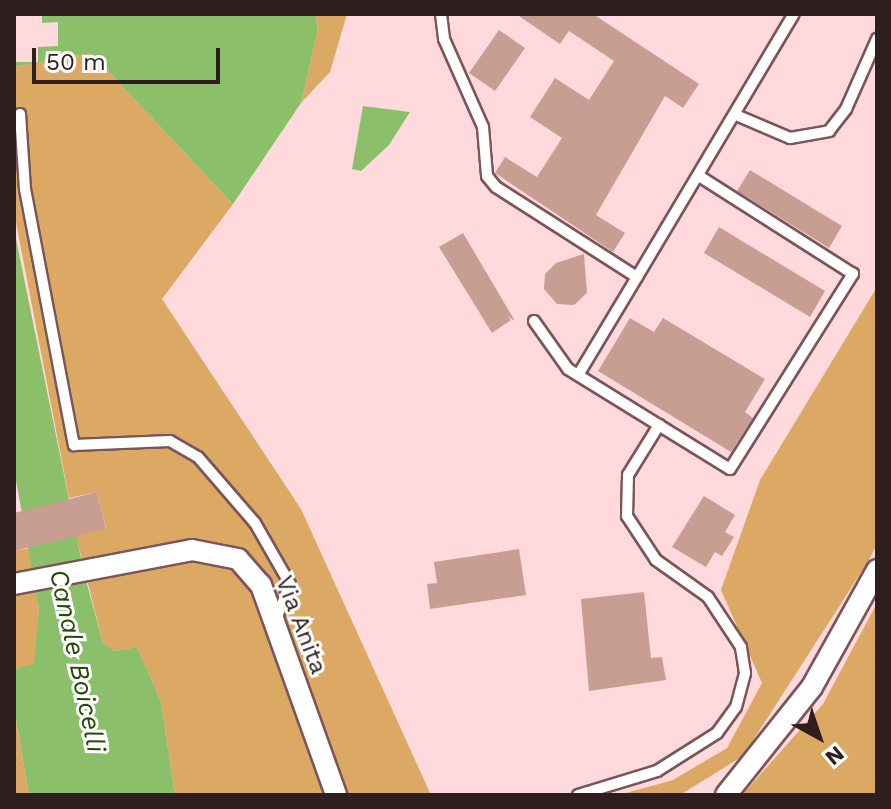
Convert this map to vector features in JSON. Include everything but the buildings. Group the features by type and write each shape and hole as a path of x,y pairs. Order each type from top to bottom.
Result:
{"street":[{"name":"Via Anita","path":"14,584 192,550 218,552 252,570 336,795"},
{"path":"726,795 812,687 877,570"}],"lane":[{"path":"441,14 444,39 483,127 487,176 496,187 637,277"},
{"path":"578,375 794,14"},
{"path":"736,115 790,138 829,131 846,109 877,39"},
{"path":"20,114 25,189 74,445 170,441 198,457 255,523 290,584 274,623"},
{"path":"534,321 578,375 730,469 853,274 699,176"},
{"path":"578,795 657,771 698,747 736,707 745,673 741,647 708,597 656,560 639,539 627,516 628,475 659,425"}],"shaded area":[{"path":"315,14 347,14 330,72 301,103 318,29"},
{"path":"91,53 233,204 162,299 301,509 431,795 175,795 161,702 137,647 115,651 103,643 76,536 106,528 97,492 69,498 14,212 14,67"},
{"path":"877,287 877,544 869,560 743,756 680,795 619,795 673,780 727,748 762,683 721,590 760,480"},
{"path":"30,548 39,609 35,665 14,669 14,551"},
{"path":"877,603 877,795 742,795 823,704"},
{"path":"14,709 29,795 14,795"}],"water":[{"path":"14,14 315,14 318,29 301,103 233,204 91,53 14,67"},
{"path":"363,106 410,112 389,145 361,171 352,169"},
{"name":"Canale Boicelli","path":"14,229 84,573 103,643 115,651 137,647 161,702 175,795 29,795 14,708 14,669 34,664 39,609 14,469"}],"pier":[{"path":"14,14 42,14 42,23 58,22 58,46 38,47 38,62 14,62"}]}
